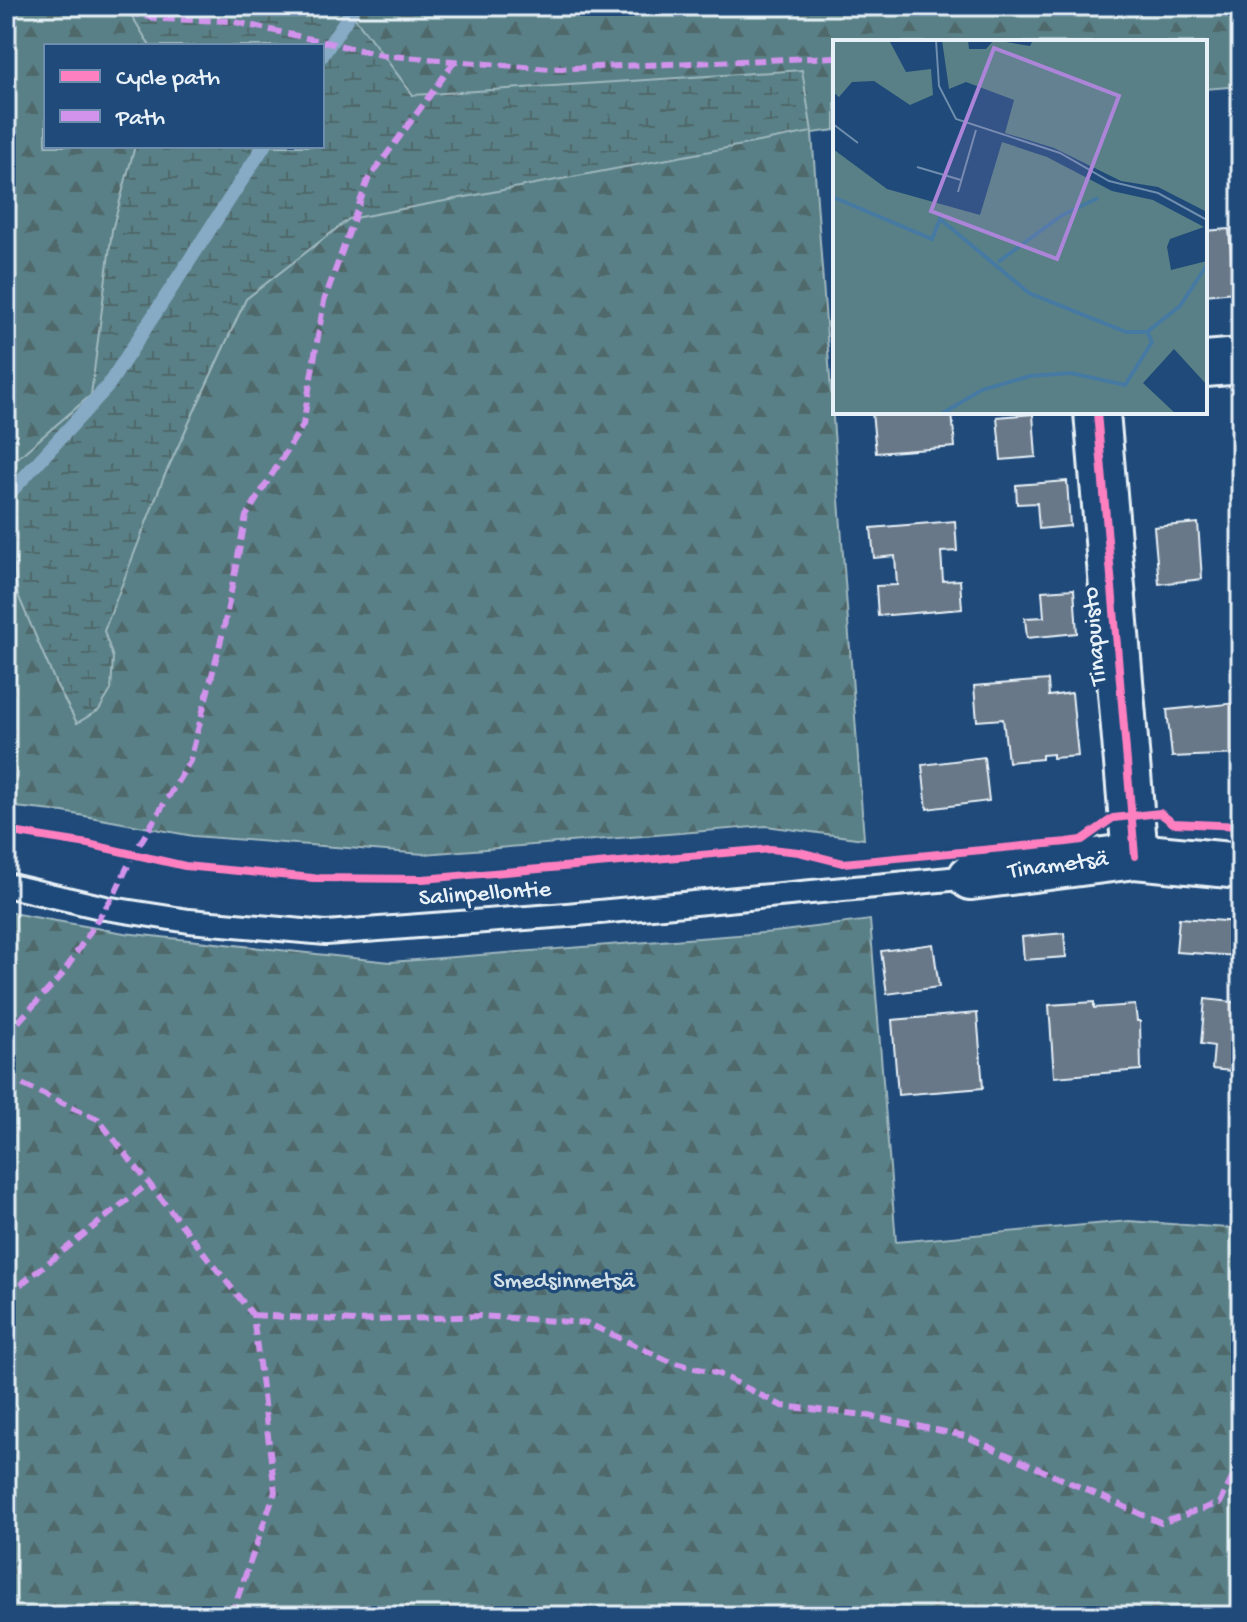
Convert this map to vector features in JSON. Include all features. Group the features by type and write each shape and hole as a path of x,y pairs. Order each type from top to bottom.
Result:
{"street":[{"path":"1207,364 1241,361"},
{"name":"Tinapuisto","path":"1097,414 1135,856"},
{"name":"Tinametsä","path":"971,877 1135,856 1241,866"}],"lane":[{"name":"Salinpellontie","path":"6,885 105,908 175,919 326,933 567,915 971,877"}],"green space":[{"path":"6,6 1241,6 1241,86 1207,89 1207,40 833,40 833,130 812,133 864,839 766,826 424,854 193,836 63,812 6,806"},
{"path":"126,6 346,6 413,95 802,70 812,132 349,219 246,299 164,477 104,631 113,658 111,690 99,710 77,723 56,684 18,595 6,513 6,468 91,395 112,230 134,148 324,148 324,44 149,44"},
{"name":"Smedsinmetsä","path":"6,912 124,933 390,962 775,932 870,920 896,1242 1129,1221 1241,1229 1241,1616 6,1616"}],"building":[{"path":"1229,229 1234,292 1207,295 1207,231"},
{"path":"872,414 952,414 955,447 876,453"},
{"path":"1033,414 1036,457 1001,460 997,417"},
{"path":"1067,481 1070,526 1039,529 1037,503 1017,504 1016,485"},
{"path":"955,521 957,551 941,552 943,581 960,580 962,609 878,616 876,586 897,585 895,556 874,558 871,528"},
{"path":"1198,523 1202,579 1159,584 1154,527"},
{"path":"1074,589 1077,633 1027,638 1025,618 1044,617 1042,591"},
{"path":"1048,680 1049,696 1072,693 1078,756 1053,758 1053,754 1042,755 1042,759 1008,762 1003,719 977,721 974,686"},
{"path":"1237,703 1241,754 1172,757 1167,710"},
{"path":"984,757 989,801 927,809 922,765"},
{"path":"1179,918 1240,922 1238,956 1176,952"},
{"path":"1064,933 1066,957 1024,960 1022,937"},
{"path":"933,944 939,987 887,994 881,951"},
{"path":"1205,999 1241,1003 1241,1072 1212,1069 1214,1046 1201,1044"},
{"path":"1094,1002 1094,1008 1135,1005 1137,1021 1140,1021 1141,1070 1054,1077 1049,1005"},
{"path":"977,1013 983,1088 898,1095 892,1020"}],"waterway":[{"path":"324,53 355,6"},
{"path":"6,497 107,387 263,148"}],"marked path":[{"path":"92,6 161,19 231,21 382,55 550,69 833,57"},
{"path":"6,1035 62,975 115,893 133,855 190,761 223,632 246,516 303,425 324,301 368,180 455,61"},
{"path":"6,1077 98,1119 253,1315 275,1492 231,1616"},
{"path":"6,1296 149,1183"},
{"path":"253,1315 355,1321 480,1316 587,1323 671,1362 719,1374 782,1406 865,1415 965,1436 1161,1523 1220,1503 1241,1460"}],"cycle path":[{"path":"1097,414 1135,856"},
{"path":"6,831 88,844 185,866 313,878 423,879 770,849 799,852 843,863 1082,840 1113,818 1160,813 1173,823 1241,826"}]}
